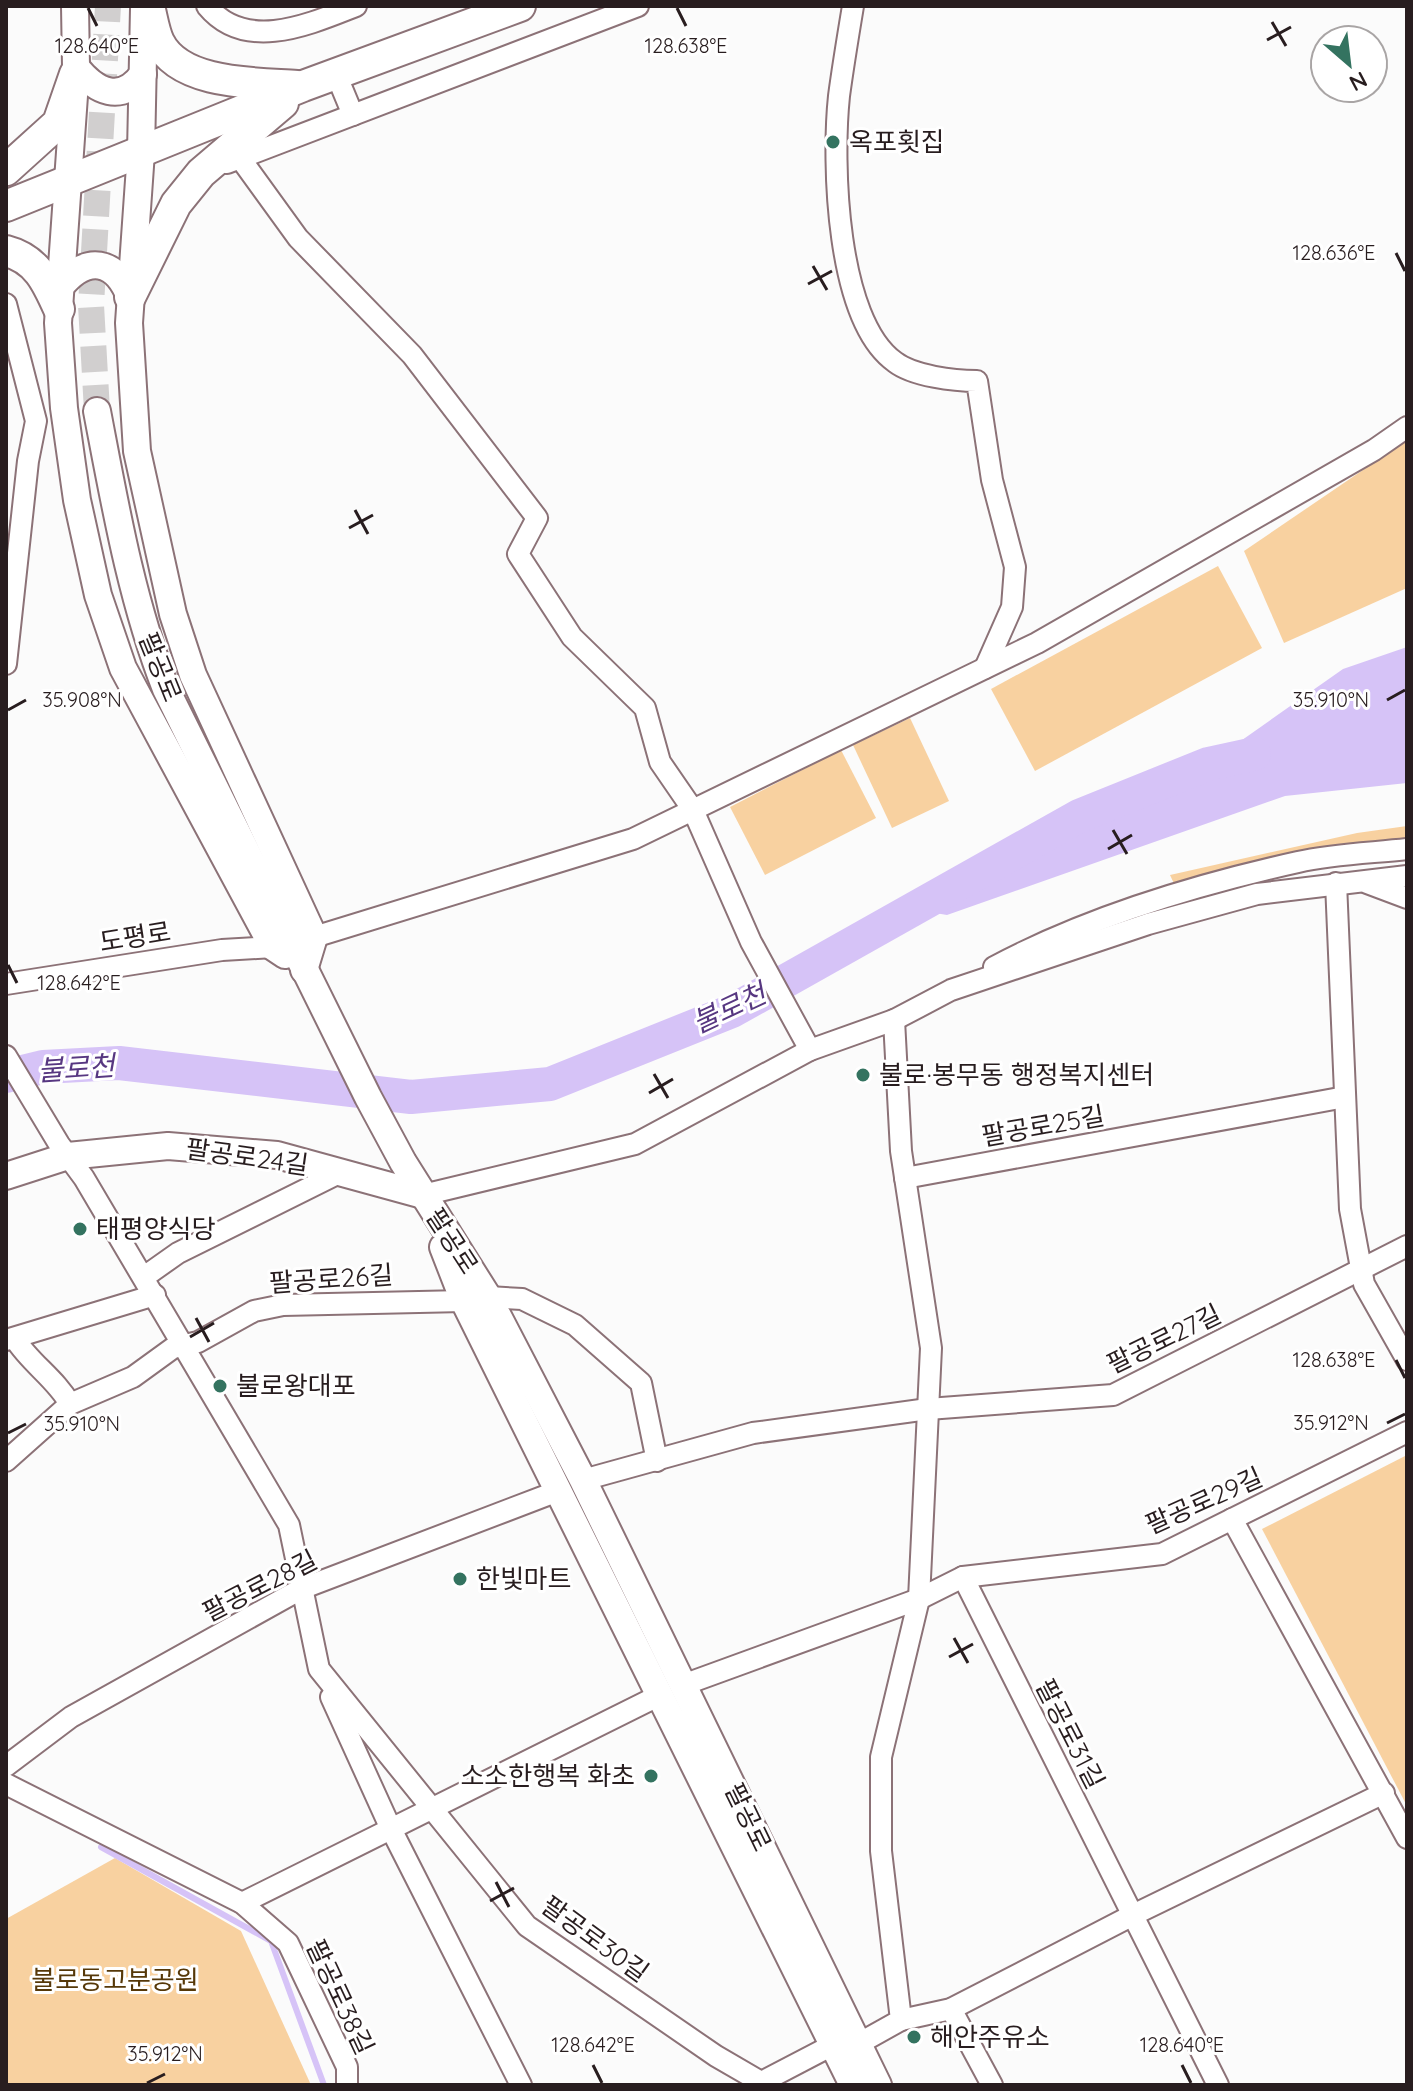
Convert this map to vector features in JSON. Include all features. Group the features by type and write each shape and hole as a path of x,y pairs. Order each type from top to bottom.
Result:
{"highway":[{"path":"146,6 159,44 177,62 190,69 229,81 303,86"},
{"path":"6,206 303,86 520,6"},
{"path":"6,170 58,123 75,71"},
{"path":"130,297 176,204 201,173 303,86"},
{"path":"6,197 68,179"},
{"path":"6,251 32,263 60,298"}],"main road":[{"path":"75,6 75,71 60,298 65,418 77,500 98,595 123,668 273,947 304,970 314,937 193,675 173,614 137,451 130,297 141,152 146,6"},
{"path":"75,71 96,89 109,94 134,86 143,74"},
{"path":"60,298 73,273 100,265 110,268 124,282 130,297"},
{"name":"팔공로","path":"97,411 132,587 147,642 166,689 304,970 403,1162 476,1299 583,1480 683,1685 848,2041 853,2085"},
{"name":"팔공로24길","path":"6,1176 64,1150 168,1146 277,1155 423,1195"},
{"name":"팔공로","path":"476,1299 558,1491 658,1696 848,2041 878,2085"}],"street":[{"path":"207,6 217,18 255,32 293,30 356,6"},
{"path":"201,173 638,6"},
{"path":"853,6 839,99 839,206 852,284 869,335 895,363 951,381 977,381 992,480 1015,567 1012,607 985,668"},
{"path":"336,74 353,115"},
{"path":"240,158 298,238 412,355 537,518 518,554 572,637 645,708 660,762 693,810 751,942 806,1041"},
{"path":"6,304 36,421 28,461 6,664"},
{"path":"36,421 65,418"},
{"path":"314,937 633,839 1037,643 1374,450 1407,427"},
{"path":"423,1195 635,1144 806,1041 894,1020 1042,942 1170,895 1301,861 1407,849"},
{"path":"951,990 1148,924 1257,894 1407,876"},
{"path":"1336,883 1350,1209 1364,1284 1407,1360"},
{"path":"1367,883 1407,898"},
{"name":"도평로","path":"6,984 222,950 273,947"},
{"path":"894,1020 905,1178 931,1348 919,1599 881,1757 881,1851 901,2020"},
{"path":"6,1056 185,1345"},
{"name":"팔공로25길","path":"905,1178 1345,1097"},
{"path":"70,1404 62,1391 10,1340 150,1286 178,1253 341,1172"},
{"name":"팔공로27길","path":"583,1480 753,1433 928,1409 1113,1395 1407,1246"},
{"name":"팔공로26길","path":"6,1461 70,1404 133,1377 173,1348 269,1307 522,1299 575,1325 641,1383 657,1461"},
{"name":"팔공로30길","path":"185,1345 289,1525 319,1669 391,1829 521,2085"},
{"name":"팔공로29길","path":"683,1685 919,1599 963,1577 1162,1554 1407,1432"},
{"name":"팔공로28길","path":"6,1766 71,1717 301,1589 558,1491"},
{"path":"1232,1519 1407,1838"},
{"name":"팔공로31길","path":"963,1577 1218,2085"},
{"name":"팔공로30길","path":"319,1669 527,1926 761,2084"},
{"path":"242,1903 658,1696"},
{"name":"팔공로38길","path":"6,1784 242,1903 288,1943 347,2067 347,2085"},
{"path":"761,2084 848,2041 901,2020 951,2009 1133,1915 1384,1793"},
{"path":"951,2009 992,2085"}],"green space":[{"path":"1407,440 1407,588 1284,643 1244,551"},
{"path":"1218,566 1262,648 1035,771 991,689"},
{"path":"910,718 949,801 892,828 853,745"},
{"path":"841,750 876,818 765,875 730,807"},
{"path":"1407,826 1407,846 1177,890 1170,875 1357,833"},
{"path":"1407,1455 1407,1806 1262,1529"},
{"name":"불로동고분공원","path":"115,1858 241,1931 311,2085 6,2085 6,1919"}],"shaded area":[{"path":"1407,647 1407,783 1285,796 947,915 911,909 1079,816 1208,764 1343,669"}],"waterway":[{"name":"불로천","path":"6,1076 43,1067 119,1063 411,1097 550,1084 732,1011 1079,816 1208,764 1254,754"},
{"path":"101,1847 271,1941 324,2085"}],"tunnel":[{"path":"97,411 91,305 108,6"}],"place":[{"name":"옥포횟집","path":"833,142"},
{"name":"불로·봉무동 행정복지센터","path":"863,1075"},
{"name":"태평양식당","path":"80,1229"},
{"name":"불로왕대포","path":"220,1386"},
{"name":"한빛마트","path":"460,1579"},
{"name":"소소한행복 화초","path":"651,1776"},
{"name":"해안주유소","path":"914,2037"}]}
